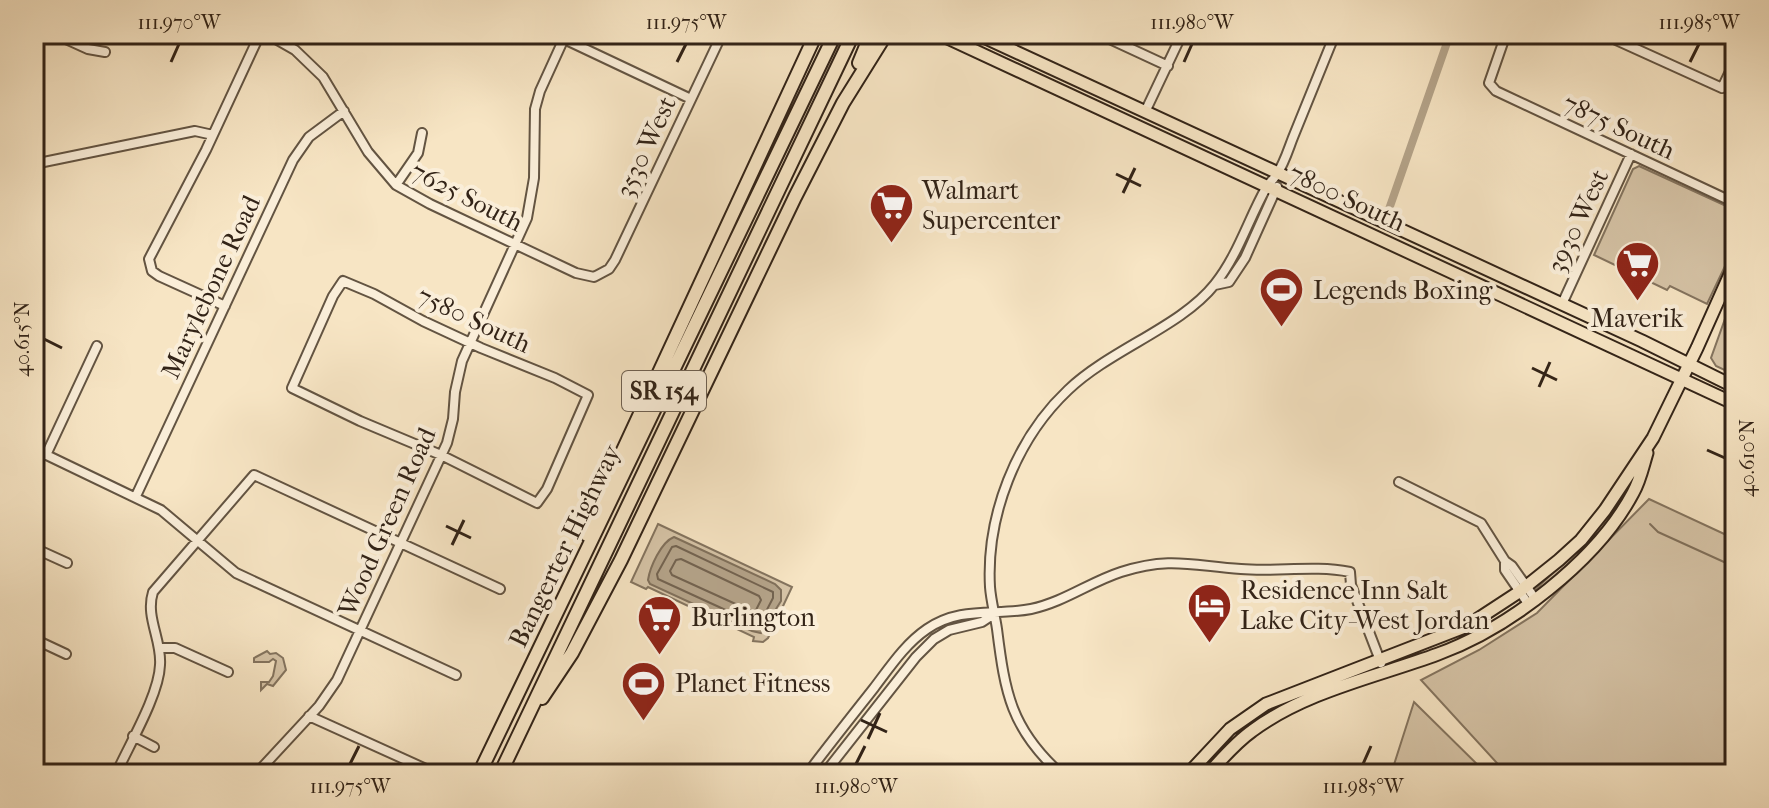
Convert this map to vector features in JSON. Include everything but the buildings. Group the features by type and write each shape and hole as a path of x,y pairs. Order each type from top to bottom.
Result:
{"highway":[{"path":"561,606 600,500 816,34"},
{"name":"Bangerter Highway","path":"479,774 835,34"},
{"name":"Bangerter Highway","path":"500,774 853,34"},
{"path":"526,719 556,680 621,560 843,103 871,34"},
{"path":"843,103 886,34"}],"main road":[{"name":"7800 South","path":"939,34 1735,404"},
{"name":"7800 South","path":"977,34 1735,387"},
{"path":"1380,237 1387,234 1399,236 1428,250 1435,251 1438,247"},
{"path":"1208,774 1244,737 1273,716 1467,626 1523,589 1581,540 1653,438 1735,263"},
{"path":"1188,774 1230,729 1266,704 1314,684 1440,654 1492,628 1532,602 1559,581 1617,518 1634,492 1653,438"}],"street":[{"path":"34,49 41,34"},
{"path":"55,34 88,49 105,52"},
{"path":"225,306 159,276 152,271 149,259 213,135 260,34"},
{"name":"7625 South","path":"267,34 295,50 323,77 368,152 396,185 584,276 602,275"},
{"name":"3530 West","path":"602,275 615,260 722,34"},
{"path":"1099,34 1168,66"},
{"path":"1145,112 1182,34"},
{"path":"1061,774 1029,742 1017,722 1003,676 990,575 991,549 1011,473 1038,425 1055,403 1088,372 1185,312 1215,285 1272,188 1335,34"},
{"name":"7875 South","path":"1506,34 1489,83 1496,91 1735,203"},
{"path":"1603,34 1722,88 1735,61"},
{"path":"565,36 691,99"},
{"name":"Wood Green Road","path":"256,774 325,698 337,680 441,455 451,431 458,374 531,203 537,100 565,36"},
{"name":"Marylebone Road","path":"136,496 299,149 321,126 344,111"},
{"path":"34,164 195,131 213,135"},
{"path":"396,185 418,153 422,133"},
{"name":"3930 West","path":"1562,304 1631,154"},
{"path":"34,195 38,214"},
{"name":"7580 South","path":"343,281 470,343 565,382 588,395 547,489 537,503 441,455 292,388 333,296 343,281"},
{"path":"46,455 97,346"},
{"path":"34,449 161,510 236,573 456,675"},
{"path":"116,774 157,686 161,662 151,620 153,592 254,475 500,589"},
{"path":"1399,482 1478,520 1505,561 1512,566 1532,602"},
{"path":"34,548 67,563"},
{"path":"824,774 916,657 934,639 949,630 982,622 995,614 1048,604 1122,571 1162,563 1201,563 1241,569 1331,568 1350,572 1351,585 1381,666"},
{"path":"807,774 916,637 935,624 962,614 980,611 995,614"},
{"path":"34,639 66,654"},
{"path":"159,648 175,648 228,672"},
{"path":"309,716 437,774"},
{"path":"133,736 154,747"}],"shaded area":[{"path":"1639,166 1735,210 1735,245 1707,304 1670,286 1667,290 1594,255 1633,169"},
{"path":"1735,291 1735,375 1716,366 1711,358"},
{"path":"1636,471 1619,505 1597,534 1545,588 1534,591 1565,561"},
{"path":"1649,499 1735,539 1735,774 1507,774 1421,680 1479,650 1537,613"},
{"path":"658,524 792,587 768,638 763,642 753,641 754,637 631,582"},
{"path":"267,651 283,658 286,670 273,686 267,684 261,690 261,682 269,682 273,676 276,661 254,662 254,658"},
{"path":"1414,702 1487,774 1391,774"}],"water":[{"path":"674,537 775,584 781,590 781,601 761,633 650,584 649,575 657,556"}],"waterway":[{"path":"1388,212 1450,34"},
{"path":"1650,524 1658,532 1735,567"}],"place":[{"name":"Walmart Supercenter","path":"891,244"},
{"name":"Maverik","path":"1637,302"},
{"name":"Legends Boxing","path":"1282,329"},
{"name":"Residence Inn Salt Lake City-West Jordan","path":"1209,644"},
{"name":"Burlington","path":"660,656"},
{"name":"Planet Fitness","path":"644,722"}]}
